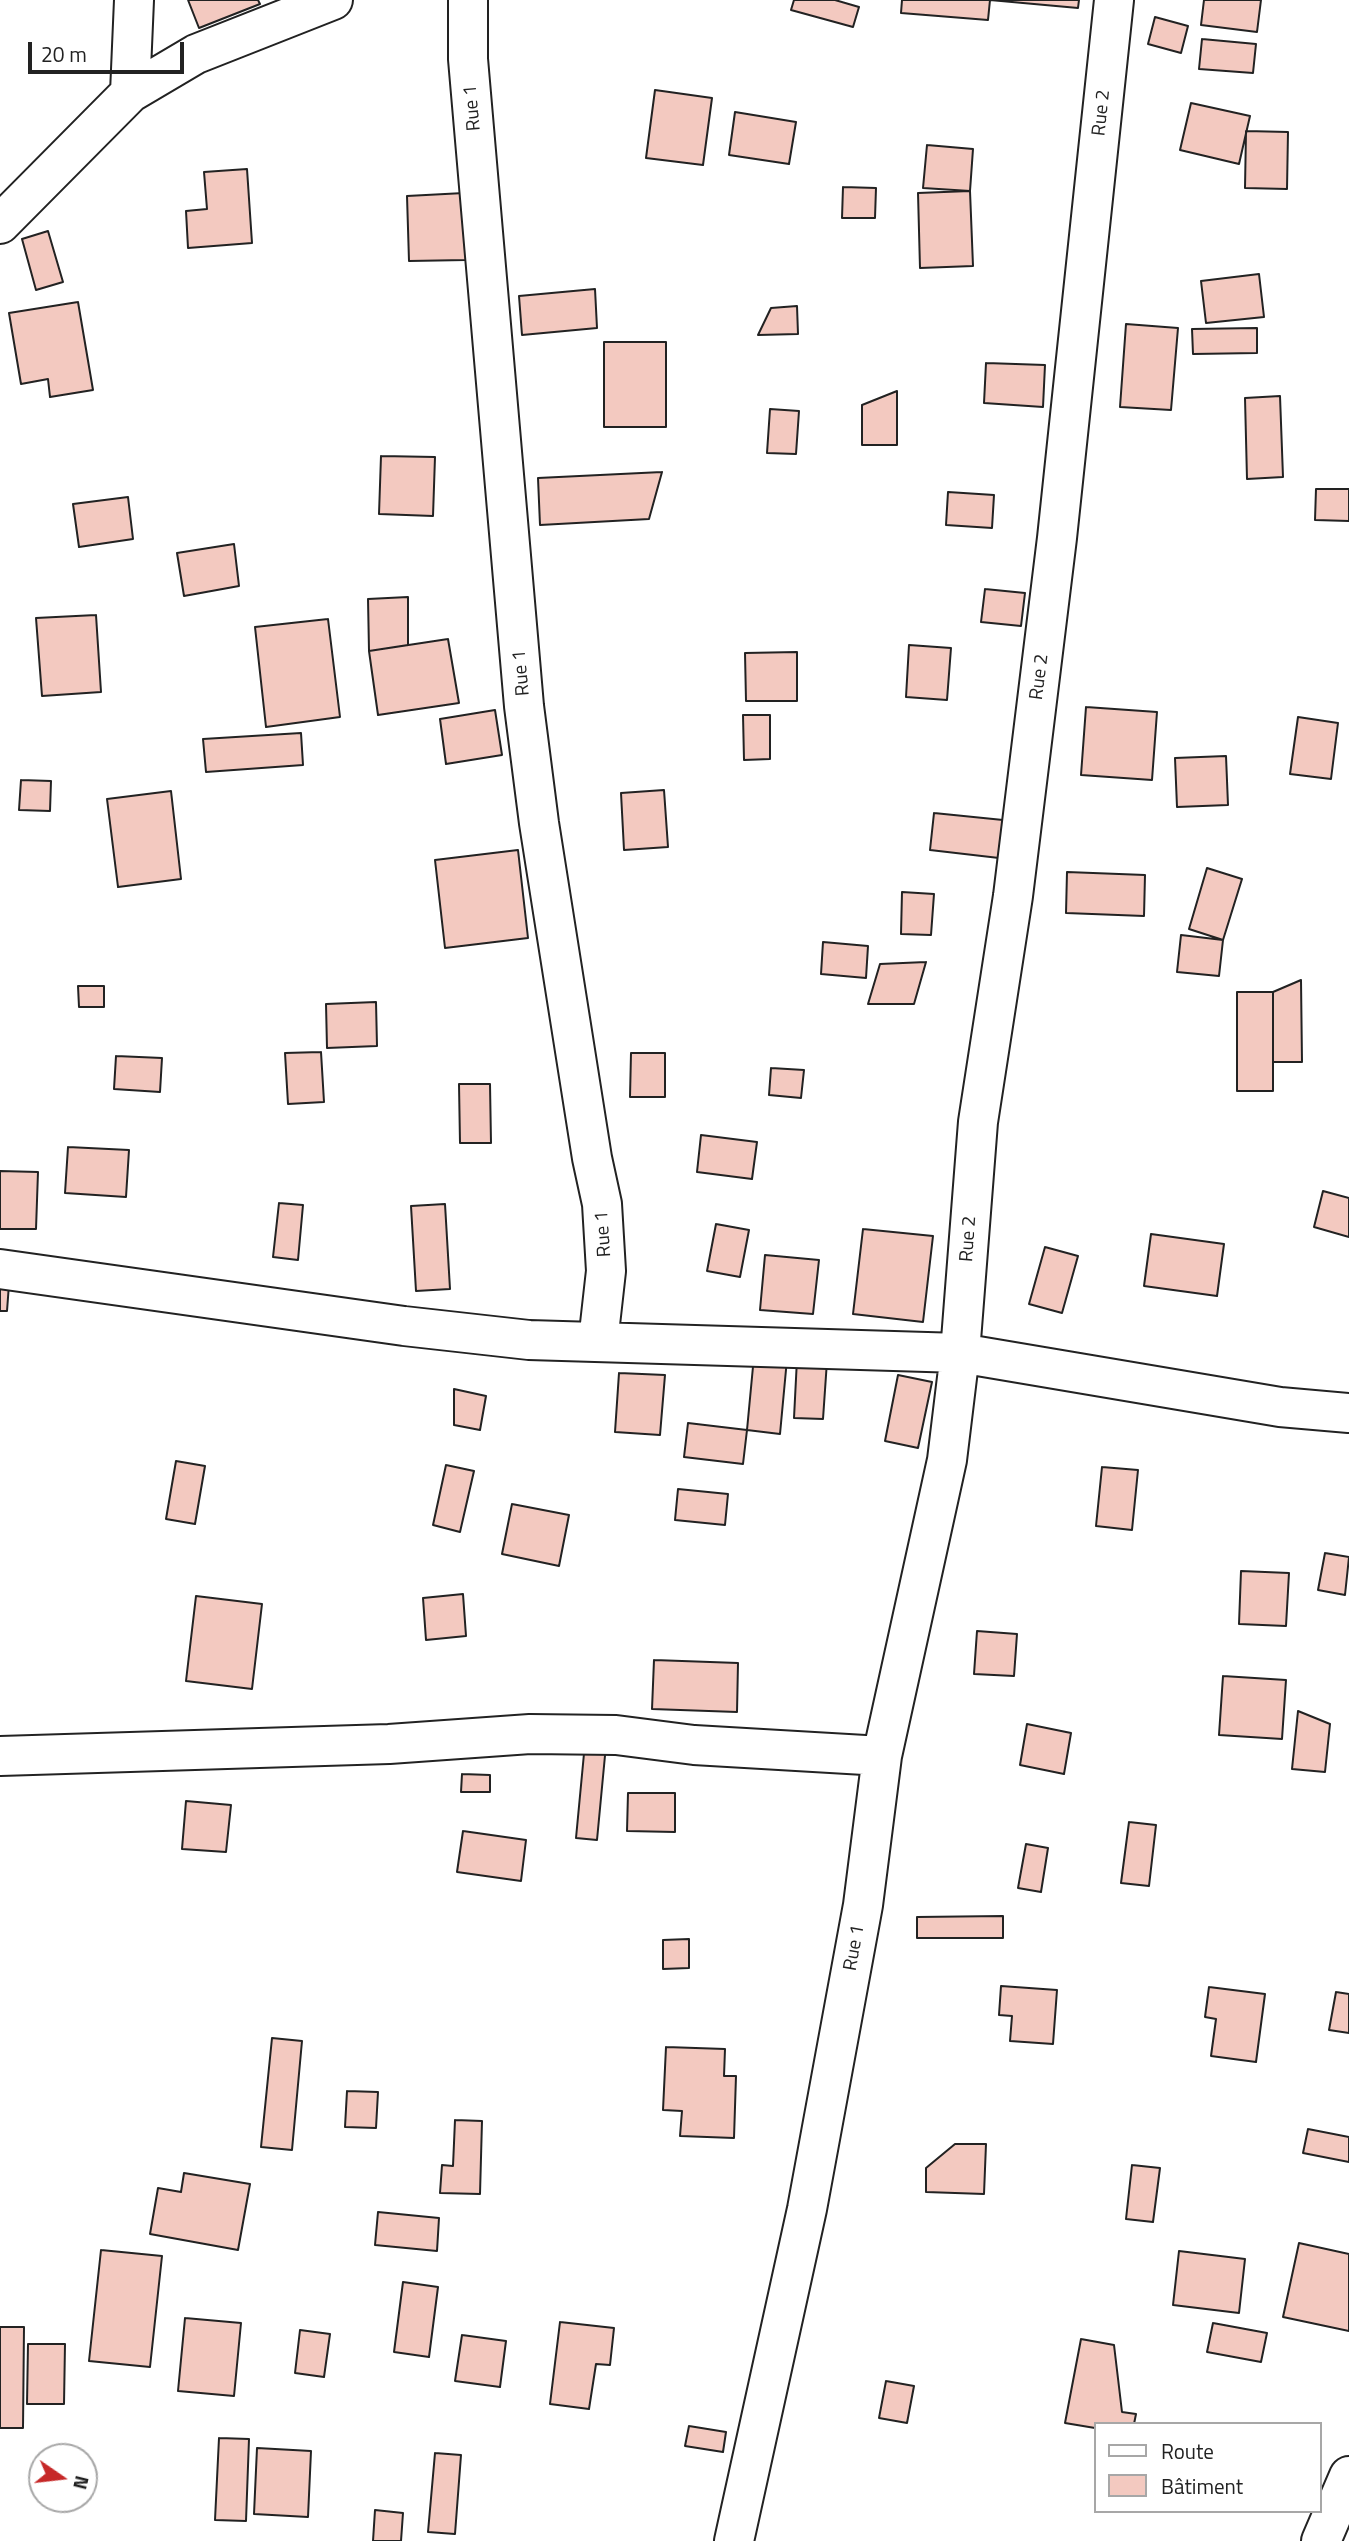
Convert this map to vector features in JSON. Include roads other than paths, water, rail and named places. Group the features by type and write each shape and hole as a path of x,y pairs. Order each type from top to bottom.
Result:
{"street":[{"path":"130,93 134,0"},
{"path":"0,224 130,93 195,54 332,0"},
{"name":"Rue 1","path":"468,0 468,59 524,706 539,822 590,1145 602,1204 606,1270 598,1342"},
{"name":"Rue 2","path":"960,1353 978,1122 1013,896 1054,566 1114,0"},
{"path":"0,1269 404,1326 529,1340 960,1353 1280,1407 1349,1413"},
{"name":"Rue 1","path":"734,2541 807,2209 863,1905 882,1756 947,1460 960,1353"},
{"path":"0,1756 389,1744 530,1734 616,1735 694,1745 882,1756"},
{"path":"1321,2541 1349,2476"}]}
